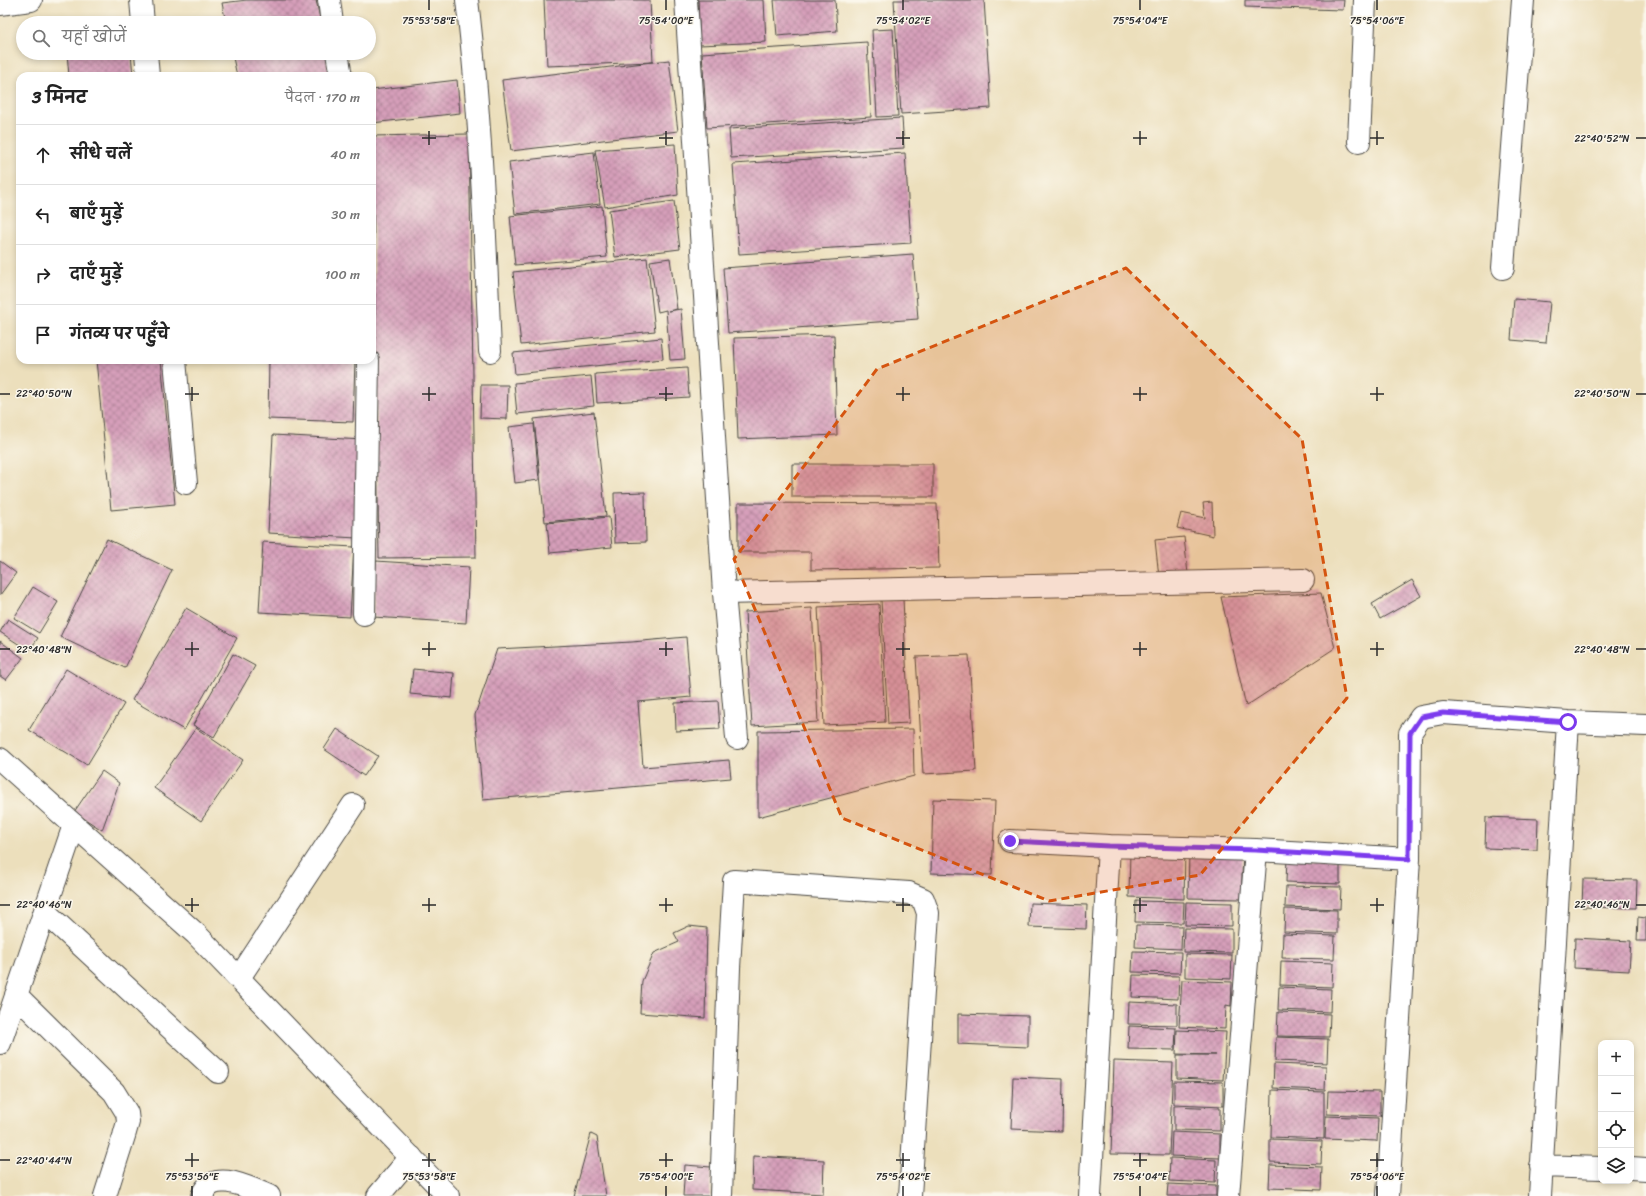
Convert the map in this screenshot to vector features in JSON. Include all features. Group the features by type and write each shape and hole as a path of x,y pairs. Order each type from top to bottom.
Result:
{"street":[{"path":"0,4 32,0"},
{"path":"141,0 142,16"},
{"path":"329,0 331,16"},
{"path":"467,0 475,62 484,191 490,351"},
{"path":"686,0 724,593 737,738"},
{"path":"1359,142 1364,0"},
{"path":"1503,268 1523,0"},
{"path":"147,60 148,72"},
{"path":"338,60 340,72"},
{"path":"175,364 186,483"},
{"path":"364,614 368,364"},
{"path":"724,593 1303,580"},
{"path":"1388,1196 1409,859 1410,733 1421,717 1443,713 1568,722 1646,725"},
{"path":"1540,1196 1568,722"},
{"path":"0,759 196,934 448,1196"},
{"path":"239,978 353,805"},
{"path":"0,1043 74,825"},
{"path":"1010,841 1109,846 1256,850 1409,859"},
{"path":"1090,1196 1109,846"},
{"path":"1228,1196 1256,850"},
{"path":"721,1196 729,968 734,880 909,893 923,899 928,913 910,1196"},
{"path":"45,912 218,1072"},
{"path":"16,995 114,1092 127,1113 128,1122 105,1196"},
{"path":"378,1196 411,1157"},
{"path":"1541,1166 1598,1168"},
{"path":"1634,1168 1646,1169"},
{"path":"202,1196 211,1184 224,1181 239,1184 269,1196"}],"highlighted area":[{"path":"1126,268 1302,439 1347,698 1200,875 1049,901 842,818 734,559 877,369"}],"building":[{"path":"247,0 316,0 319,16 225,16 222,3"},
{"path":"544,0 650,0 653,62 547,66"},
{"path":"698,0 764,0 766,42 700,45"},
{"path":"774,0 835,0 837,31 777,36"},
{"path":"894,0 984,0 991,108 901,114"},
{"path":"1245,0 1344,0 1343,10 1245,7"},
{"path":"893,29 898,116 877,117 872,30"},
{"path":"867,42 871,117 707,128 702,53"},
{"path":"68,60 132,60 133,72 69,72"},
{"path":"234,60 327,60 329,72 236,72"},
{"path":"669,60 678,131 511,151 502,80"},
{"path":"457,80 460,113 376,123 376,90"},
{"path":"902,118 904,148 731,158 729,129"},
{"path":"469,134 476,557 379,558 376,364 376,136"},
{"path":"675,144 678,195 605,207 595,150"},
{"path":"594,152 600,204 515,214 509,162"},
{"path":"905,153 911,243 739,254 733,164"},
{"path":"674,201 680,249 615,257 609,210"},
{"path":"602,206 607,257 515,265 510,216"},
{"path":"913,254 918,319 728,333 723,268"},
{"path":"647,258 655,331 521,345 513,272"},
{"path":"670,258 677,309 668,311 681,309 685,359 670,360 666,310 658,312 650,261"},
{"path":"1514,299 1550,302 1546,343 1511,340"},
{"path":"834,335 837,435 738,439 734,338"},
{"path":"661,338 663,359 515,374 513,353"},
{"path":"96,364 161,364 175,504 111,510"},
{"path":"269,364 355,364 353,422 268,419"},
{"path":"687,368 689,397 597,403 595,374"},
{"path":"591,376 594,406 517,414 514,383"},
{"path":"481,385 508,385 507,419 480,418"},
{"path":"594,412 606,516 545,522 534,419"},
{"path":"534,424 539,480 515,483 509,427"},
{"path":"273,435 363,440 357,538 268,533"},
{"path":"792,464 933,464 933,497 792,497"},
{"path":"645,492 646,542 615,543 614,493"},
{"path":"1212,502 1213,536 1177,528 1181,513 1205,518 1203,503"},
{"path":"738,503 937,504 939,568 811,570 811,552 738,552"},
{"path":"609,517 612,547 550,553 547,523"},
{"path":"1184,537 1188,574 1159,577 1155,540"},
{"path":"107,539 172,570 125,668 60,637"},
{"path":"263,542 354,547 350,617 259,612"},
{"path":"0,561 16,573 0,595"},
{"path":"376,561 469,567 466,623 373,617"},
{"path":"1412,580 1421,596 1380,619 1372,604"},
{"path":"33,587 58,602 39,633 14,618"},
{"path":"1321,593 1335,648 1246,706 1221,597"},
{"path":"903,599 909,723 888,724 881,600"},
{"path":"879,604 885,722 824,725 818,607"},
{"path":"186,608 237,638 184,730 132,700"},
{"path":"812,608 818,722 752,726 745,612"},
{"path":"8,619 38,638 29,651 0,632"},
{"path":"686,637 691,697 638,702 643,767 729,760 731,778 483,800 475,715 497,649 632,642"},
{"path":"0,641 23,658 6,680 0,676"},
{"path":"233,654 255,666 214,737 193,725"},
{"path":"969,655 976,771 923,774 916,657"},
{"path":"66,669 124,704 87,765 29,730"},
{"path":"413,669 454,673 452,698 410,694"},
{"path":"718,701 720,729 676,731 675,703"},
{"path":"196,728 243,760 201,821 154,788"},
{"path":"337,729 378,756 364,776 324,749"},
{"path":"913,729 914,776 758,817 758,731"},
{"path":"102,771 119,783 102,830 74,812"},
{"path":"933,799 995,801 992,875 931,873"},
{"path":"1486,817 1538,819 1537,850 1485,848"},
{"path":"1130,850 1185,852 1184,899 1129,897"},
{"path":"1189,852 1243,854 1241,899 1188,898"},
{"path":"1287,858 1340,860 1340,884 1286,882"},
{"path":"1583,879 1637,880 1636,908 1582,907"},
{"path":"1286,886 1341,887 1340,909 1285,907"},
{"path":"1136,901 1184,902 1183,923 1135,922"},
{"path":"1186,902 1232,903 1232,926 1185,925"},
{"path":"1030,903 1087,905 1086,929 1029,927"},
{"path":"1285,909 1337,910 1337,934 1284,932"},
{"path":"1638,917 1646,918 1646,941 1637,941"},
{"path":"1136,925 1182,926 1181,949 1135,947"},
{"path":"689,926 707,928 705,1018 640,1013 642,981 654,953 679,942 674,933"},
{"path":"1184,928 1232,929 1232,953 1183,952"},
{"path":"1283,934 1335,936 1334,959 1282,958"},
{"path":"1575,938 1631,941 1629,971 1574,968"},
{"path":"1133,951 1181,952 1180,973 1132,972"},
{"path":"1185,954 1232,955 1231,979 1185,977"},
{"path":"1281,961 1333,963 1332,987 1280,985"},
{"path":"1133,975 1179,976 1178,999 1132,997"},
{"path":"1182,980 1232,982 1231,1006 1226,1005 1225,1029 1179,1027"},
{"path":"1279,987 1331,989 1330,1012 1278,1010"},
{"path":"1129,1002 1177,1004 1177,1025 1128,1024"},
{"path":"1278,1012 1330,1014 1329,1037 1277,1036"},
{"path":"958,1014 1028,1016 1028,1047 958,1044"},
{"path":"1129,1026 1176,1028 1175,1050 1128,1049"},
{"path":"1177,1030 1226,1032 1223,1080 1177,1078 1177,1055 1216,1055 1176,1054"},
{"path":"1276,1037 1328,1039 1327,1063 1275,1061"},
{"path":"1114,1061 1173,1063 1169,1155 1111,1154"},
{"path":"1274,1064 1326,1066 1325,1090 1273,1088"},
{"path":"1013,1077 1063,1079 1062,1131 1011,1129"},
{"path":"1174,1081 1223,1082 1223,1106 1174,1104"},
{"path":"1272,1090 1324,1092 1324,1139 1271,1137"},
{"path":"1328,1091 1380,1092 1380,1116 1327,1114"},
{"path":"1174,1106 1220,1108 1220,1131 1174,1130"},
{"path":"1326,1116 1378,1118 1377,1141 1325,1139"},
{"path":"1172,1132 1220,1134 1220,1158 1171,1156"},
{"path":"591,1134 597,1137 606,1196 574,1196"},
{"path":"1270,1139 1322,1141 1321,1164 1270,1162"},
{"path":"753,1156 824,1160 823,1194 752,1190"},
{"path":"1170,1158 1216,1160 1215,1183 1169,1181"},
{"path":"685,1165 711,1167 710,1196 683,1196"},
{"path":"1270,1165 1322,1167 1321,1190 1269,1188"},
{"path":"1168,1184 1216,1186 1216,1196 1167,1196"}],"route":[{"path":"1010,841 1109,846 1256,850 1409,859 1410,733 1421,717 1443,713 1568,722"}]}
